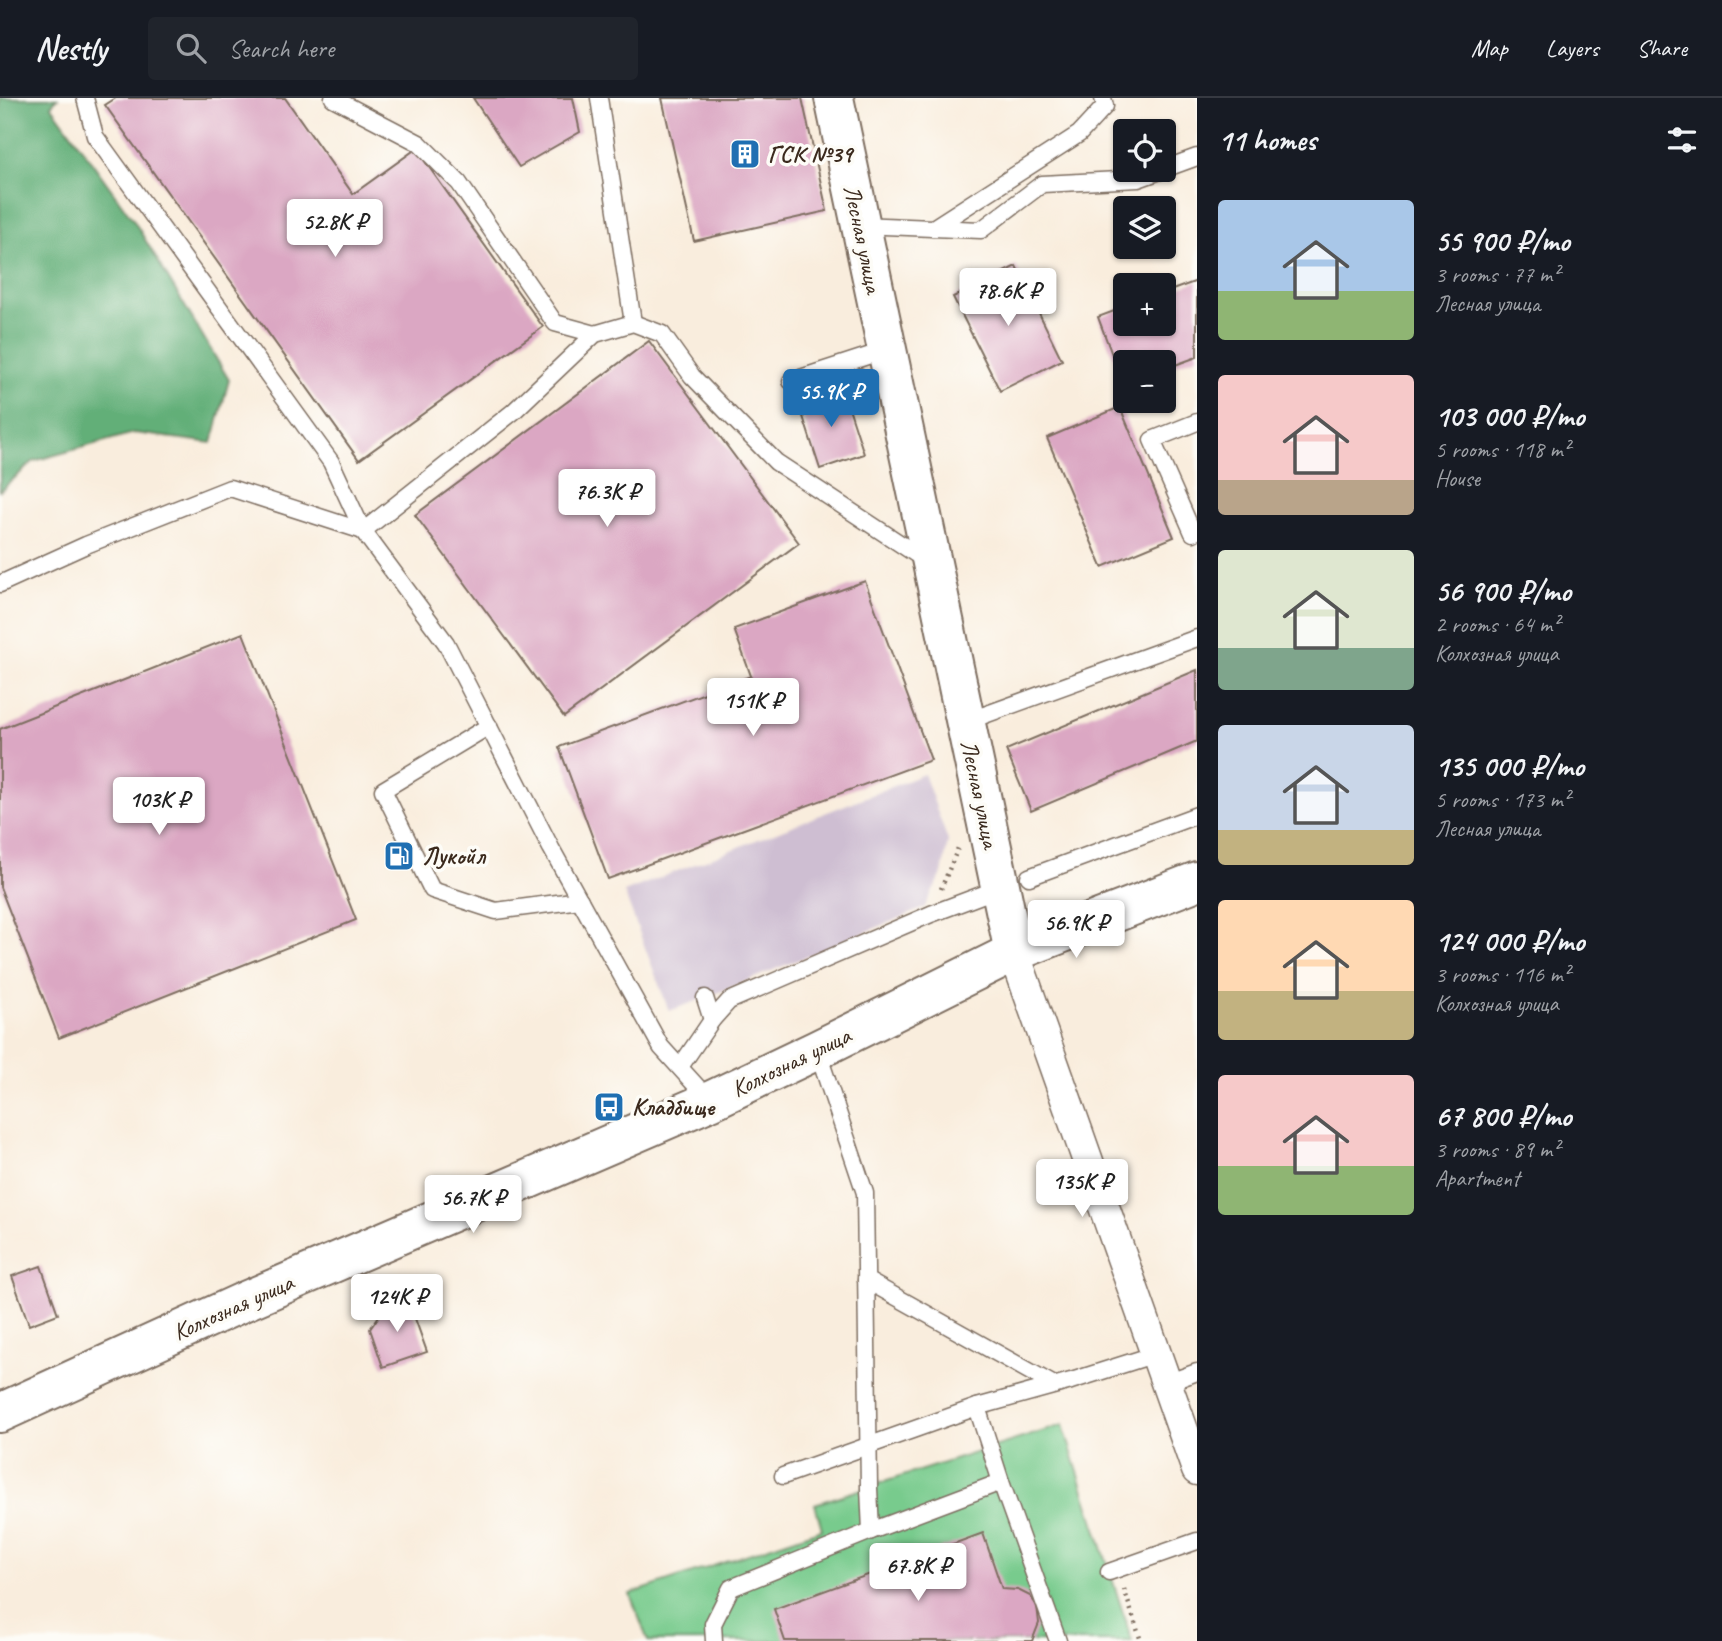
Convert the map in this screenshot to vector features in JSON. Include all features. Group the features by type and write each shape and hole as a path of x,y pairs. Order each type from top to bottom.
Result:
{"street":[{"name":"Лесная улица","path":"834,98 965,722 1015,882 1014,952 1197,1470"},
{"name":"Колхозная улица","path":"0,1413 244,1301 710,1101 817,1051 1014,952 1197,881"}],"lane":[{"path":"85,98 95,136 331,462 363,531 446,643 580,900 661,1047 710,1101"},
{"path":"333,98 419,143 459,183 555,323 595,334"},
{"path":"599,98 633,323"},
{"path":"933,228 1079,134 1104,106 1103,98"},
{"path":"1176,165 1197,157"},
{"path":"860,225 981,230 1042,184 1113,180"},
{"path":"363,531 513,412 595,334 633,323 662,334 692,376 776,462 932,564"},
{"path":"791,381 886,349"},
{"path":"1197,422 1152,440 1193,533 1197,531"},
{"path":"0,584 86,545 230,488 363,531"},
{"path":"965,722 1197,638"},
{"path":"489,726 383,790 432,890 496,911 580,900"},
{"path":"680,1067 712,1020 729,1002 773,976 910,919 931,914 1197,815"},
{"path":"705,998 712,1020"},
{"path":"817,1051 865,1193 871,1531"},
{"path":"866,1280 1054,1385"},
{"path":"783,1476 977,1407 1156,1354"},
{"path":"1167,1383 1197,1372"},
{"path":"977,1407 1058,1641"},
{"path":"714,1641 713,1624 731,1588 1001,1482"},
{"path":"1109,1572 1197,1542"}],"path":[{"path":"931,914 960,843"},
{"path":"1123,1585 1141,1641"}],"shaded area":[{"path":"924,774 948,841 942,874 924,908 669,1011 624,892"}],"green space":[{"path":"0,98 58,98 51,105 134,221 229,380 212,443 134,433 34,461 0,491"},
{"path":"1063,1425 1132,1641 648,1641 630,1594 822,1529 815,1504"}],"building":[{"path":"116,98 285,98 353,194 416,149 543,327 359,460 105,105"},
{"path":"473,98 573,98 580,132 519,167"},
{"name":"ГСК №39","path":"662,98 802,98 827,211 694,241"},
{"path":"1016,266 1062,360 1000,391 953,297"},
{"path":"1197,281 1197,357 1176,365 1176,350 1113,350 1113,357 1098,317 1113,311 1113,336 1176,336 1176,289"},
{"path":"649,341 799,543 564,717 415,515"},
{"path":"843,389 864,454 820,469 799,404"},
{"path":"1113,410 1113,413 1122,413 1174,537 1102,567 1047,438"},
{"path":"865,581 931,760 608,879 559,747 751,676 734,629"},
{"path":"243,633 356,920 59,1038 0,887 0,729"},
{"path":"1197,670 1197,741 1031,811 1006,750"},
{"path":"41,1266 58,1314 29,1325 12,1276"},
{"path":"408,1299 427,1352 383,1367 370,1329 386,1306"},
{"path":"983,1533 1002,1589 1018,1590 1030,1596 1037,1606 1039,1623 1032,1641 785,1641 774,1609"}],"place":[{"name":"ГСК №39","path":"745,154"},
{"name":"Лукойл","path":"399,856"},
{"name":"Кладбище","path":"609,1107"}]}
